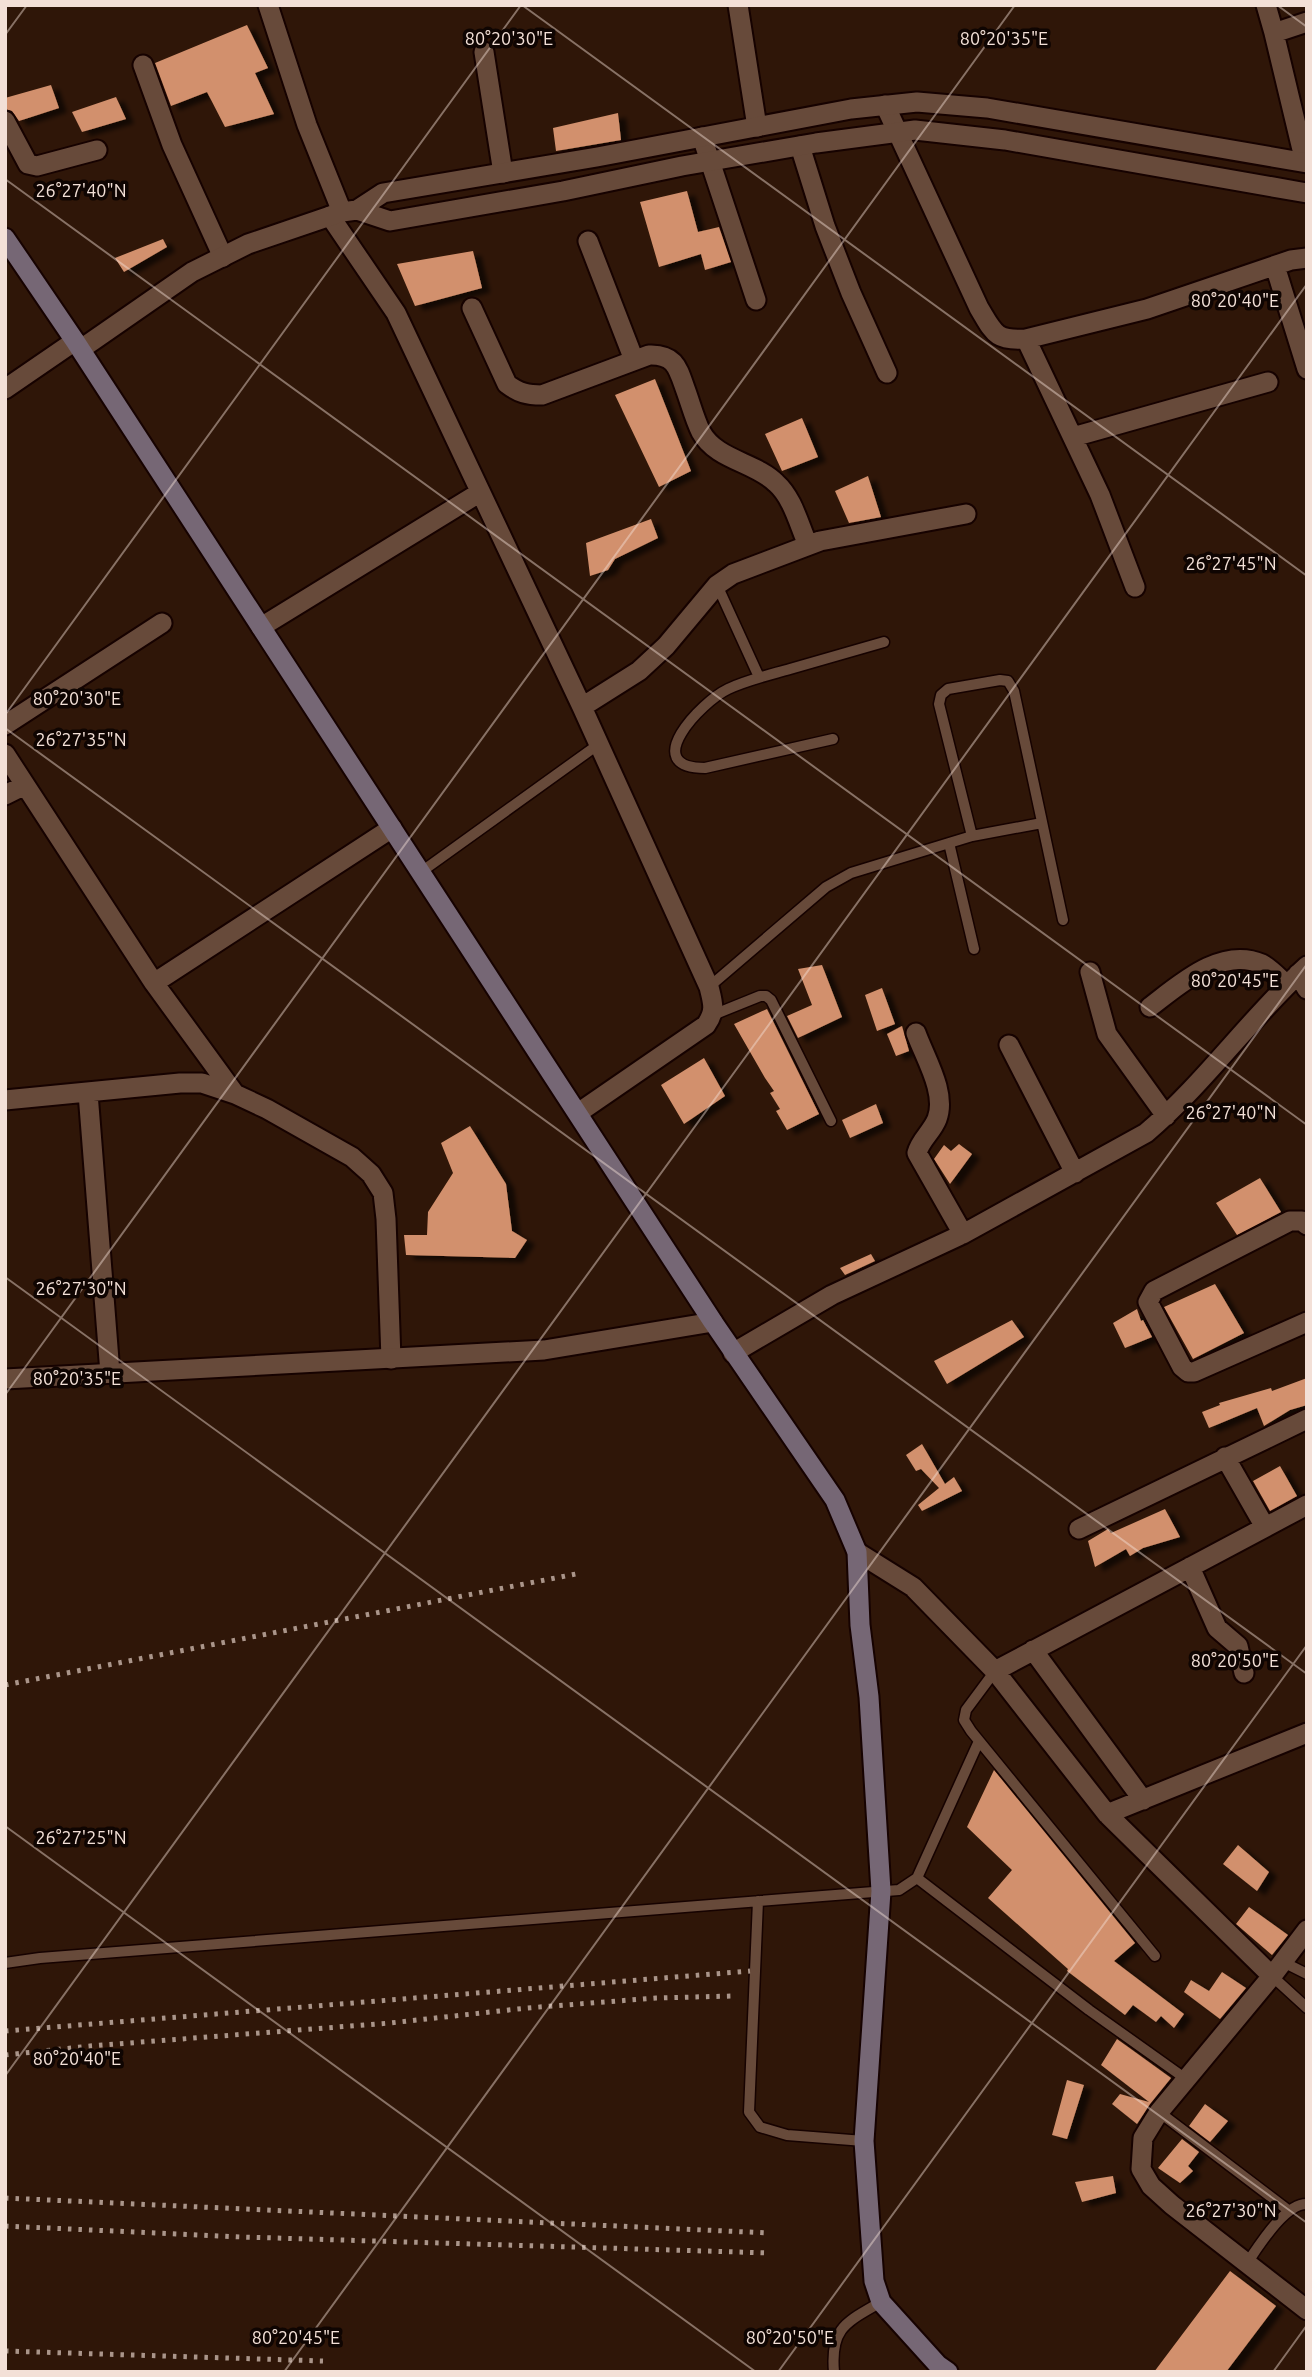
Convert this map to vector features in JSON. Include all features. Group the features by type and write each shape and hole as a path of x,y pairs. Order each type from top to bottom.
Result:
{"main road":[{"path":"5,238 78,345 733,1353 835,1500 857,1552 860,1625 869,1697 881,1891 864,2141 874,2281 881,2302 938,2365 948,2372"}],"street":[{"path":"268,5 307,125 343,213 396,313 582,707 709,987 714,1005 713,1015 706,1025 578,1113"},
{"path":"738,5 757,127"},
{"path":"5,388 192,272 248,244 343,213 383,193 807,117 917,102 988,108 1306,163 1266,5"},
{"path":"1274,33 1307,22"},
{"path":"484,52 503,173"},
{"path":"143,65 172,145 223,257"},
{"path":"885,105 979,308 998,336 1006,340 1026,339 1147,309 1307,258"},
{"path":"807,117 806,145 825,226 850,293 887,373"},
{"path":"5,121 28,164 37,166 97,150"},
{"path":"343,213 390,221 563,191 710,161 896,132 943,132 1005,140 1307,192"},
{"path":"702,137 756,300"},
{"path":"1264,185 1269,156"},
{"path":"588,241 634,360"},
{"path":"1275,266 1307,369"},
{"path":"472,308 508,384 516,391 528,395 542,395 649,355 662,354 674,361 702,433 714,448 761,471 778,484 787,495 808,545"},
{"path":"1026,339 1100,495 1135,587"},
{"path":"1073,437 1268,382"},
{"path":"261,626 480,493"},
{"path":"582,707 639,671 666,646 717,585 733,573 820,541 965,514"},
{"path":"5,725 162,623"},
{"path":"5,754 154,983 234,1094"},
{"path":"5,795 26,785"},
{"path":"154,983 392,828"},
{"path":"733,1353 832,1295 963,1234 1146,1133 1166,1116 1300,978 1254,961 1224,963 1193,974 1150,1007"},
{"path":"1090,972 1107,1034 1115,1049 1166,1116"},
{"path":"916,1033 938,1090 940,1105 934,1124 918,1147 917,1153 963,1234"},
{"path":"1009,1045 1075,1173"},
{"path":"5,1100 202,1083 267,1109 352,1157 371,1174 383,1193 390,1359"},
{"path":"88,1093 110,1373"},
{"path":"1307,1225 1302,1221 1290,1221 1154,1291 1148,1302 1182,1367 1194,1373 1307,1322"},
{"path":"5,1379 544,1350 713,1322"},
{"path":"1079,1528 1307,1419"},
{"path":"1225,1457 1265,1527"},
{"path":"995,1671 1307,1504"},
{"path":"857,1552 913,1587 995,1671 1107,1814 1277,1969"},
{"path":"1190,1567 1217,1628 1238,1646 1244,1674"},
{"path":"1033,1650 1143,1800"},
{"path":"1107,1814 1307,1733"},
{"path":"1307,1930 1159,2112 1143,2138 1140,2169 1151,2186 1307,2310"}],"lane":[{"path":"717,585 759,677"},
{"path":"833,739 705,768 684,765 676,759 673,751 676,742 706,704 730,688 759,677 884,642"},
{"path":"972,836 939,704 941,695 948,689 1008,681 1014,691 1063,920"},
{"path":"421,872 598,744"},
{"path":"709,987 826,887 851,873 972,836 1042,823"},
{"path":"949,843 974,949"},
{"path":"713,1015 760,996 771,1000 831,1121"},
{"path":"995,1671 966,1710 964,1720 1155,1956"},
{"path":"5,1963 40,1958 899,1890 917,1878 979,1741"},
{"path":"917,1878 1089,2010 1186,2079"},
{"path":"758,1901 749,2112 760,2127 787,2135 864,2141"},
{"path":"1277,1969 1307,1974"},
{"path":"1277,1969 1307,2008"},
{"path":"1159,2112 1288,2210"},
{"path":"1247,2263 1288,2210 1299,2203 1307,2204"},
{"path":"834,2372 835,2341 844,2324 881,2302"}],"building":[{"path":"247,25 268,68 255,73 274,114 225,127 207,92 171,106 155,63"},
{"path":"51,85 59,108 19,121 12,111 5,109 5,98"},
{"path":"116,97 126,119 82,132 72,112"},
{"path":"618,113 621,140 556,151 553,128"},
{"path":"687,191 698,232 719,227 731,262 705,270 701,254 659,267 640,202"},
{"path":"163,239 167,247 124,272 115,258"},
{"path":"473,251 482,288 415,306 397,264"},
{"path":"655,379 691,471 659,487 615,395"},
{"path":"802,418 818,457 782,471 765,434"},
{"path":"868,476 881,517 849,523 835,491"},
{"path":"651,519 658,538 615,559 608,570 590,576 586,543"},
{"path":"822,965 842,1017 798,1038 787,1016 812,1005 798,969"},
{"path":"882,988 895,1024 877,1031 865,995"},
{"path":"767,1009 819,1114 787,1130 776,1111 780,1109 770,1093 774,1091 734,1024"},
{"path":"902,1026 909,1051 896,1056 887,1034"},
{"path":"704,1058 725,1096 684,1124 661,1085"},
{"path":"876,1104 883,1123 850,1138 842,1120"},
{"path":"470,1126 506,1184 512,1231 527,1240 515,1258 406,1255 404,1235 427,1235 428,1212 453,1173 441,1143"},
{"path":"959,1144 972,1154 950,1184 934,1159 944,1145 951,1151"},
{"path":"1260,1178 1281,1212 1237,1235 1216,1203"},
{"path":"871,1254 875,1261 845,1275 840,1268"},
{"path":"1215,1284 1244,1333 1193,1359 1164,1307"},
{"path":"1137,1309 1141,1321 1143,1320 1152,1337 1125,1348 1113,1323"},
{"path":"1012,1320 1024,1337 947,1384 934,1361"},
{"path":"1307,1378 1307,1405 1290,1410 1264,1426 1257,1408 1209,1428 1202,1412 1220,1405 1219,1403 1271,1388 1272,1391"},
{"path":"922,1444 945,1484 954,1477 962,1491 922,1511 918,1505 939,1488 921,1469 916,1471 906,1455"},
{"path":"1280,1466 1297,1496 1270,1511 1253,1481"},
{"path":"1165,1509 1180,1537 1143,1548 1130,1556 1126,1549 1095,1567 1088,1541 1108,1529 1111,1533"},
{"path":"994,1770 1135,1943 1114,1961 1184,2014 1174,2028 1161,2016 1156,2022 1133,2005 1125,2015 1067,1971 1068,1969 988,1898 1012,1870 967,1827"},
{"path":"1238,1845 1269,1872 1257,1891 1223,1864"},
{"path":"1249,1907 1288,1935 1272,1955 1236,1924"},
{"path":"1222,1972 1246,1988 1220,2019 1184,1992 1191,1980 1209,1991"},
{"path":"1117,2039 1171,2078 1137,2124 1112,2104 1120,2094 1149,2102 1101,2065"},
{"path":"1067,2080 1084,2085 1067,2139 1052,2135"},
{"path":"1205,2104 1228,2121 1210,2142 1189,2126"},
{"path":"1182,2139 1199,2152 1188,2166 1193,2171 1180,2183 1158,2168"},
{"path":"1113,2176 1116,2193 1082,2202 1075,2182"},
{"path":"1230,2271 1276,2306 1226,2372 1154,2372"}],"railway":[{"path":"5,1685 581,1573"},
{"path":"5,2031 750,1971"},
{"path":"5,2055 390,2023 527,2008 656,1998 732,1996"},
{"path":"5,2198 769,2233"},
{"path":"5,2226 242,2237 770,2253"},
{"path":"5,2351 323,2361"}]}
